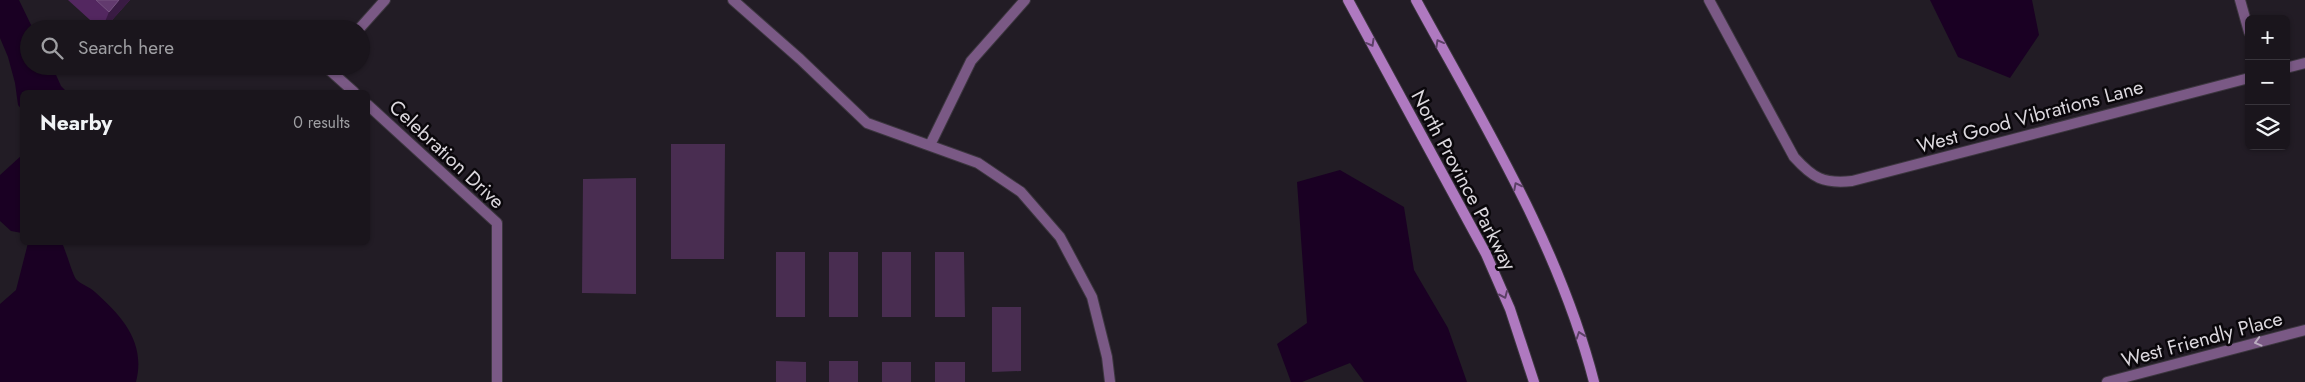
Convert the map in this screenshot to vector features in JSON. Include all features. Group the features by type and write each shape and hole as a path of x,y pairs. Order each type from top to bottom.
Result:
{"street":[{"path":"367,20 385,0"},
{"path":"733,0 800,59 868,123 978,162 1021,192 1060,237 1092,297 1107,357 1110,382"},
{"path":"930,145 971,61 1025,0"},
{"name":"North Province Parkway","path":"1348,0 1486,254 1510,309 1534,382"},
{"name":"North Province Parkway","path":"1416,0 1541,233 1567,296 1594,382"},
{"name":"West Good Vibrations Lane","path":"1709,0 1794,157 1819,180 1852,181 2245,79"},
{"path":"2240,0 2245,18"},
{"path":"2290,67 2305,62"},
{"path":"336,75 352,90"},
{"name":"Celebration Drive","path":"370,107 497,223 497,382"},
{"name":"West Friendly Place","path":"2107,382 2305,330"}],"shaded area":[{"path":"0,0 19,0 29,20 20,20 20,75 56,75 65,90 20,90 20,108 8,57 0,38"},
{"path":"1930,0 2032,0 2039,35 2010,78 1958,57"},
{"path":"671,144 725,144 724,259 671,259"},
{"path":"20,157 20,233 11,231 0,221 0,175"},
{"path":"1340,170 1404,207 1414,270 1448,328 1467,382 1364,382 1350,363 1302,382 1291,382 1277,344 1307,323 1297,182"},
{"path":"636,178 636,294 582,293 583,179"},
{"path":"27,245 63,245 76,279 95,292 115,311 130,332 138,355 136,382 0,382 0,304 16,290"},
{"path":"776,252 805,252 805,317 776,317"},
{"path":"829,252 858,252 858,317 829,317"},
{"path":"882,252 911,252 911,317 882,317"},
{"path":"935,252 964,252 965,317 935,317"},
{"path":"992,307 1021,307 1021,371 992,372"},
{"path":"776,361 806,362 806,382 776,382"},
{"path":"829,361 858,361 858,382 829,382"},
{"path":"882,362 911,362 911,382 882,382"},
{"path":"935,362 965,362 965,382 935,382"}],"building":[{"path":"96,0 119,0 109,12"}]}
